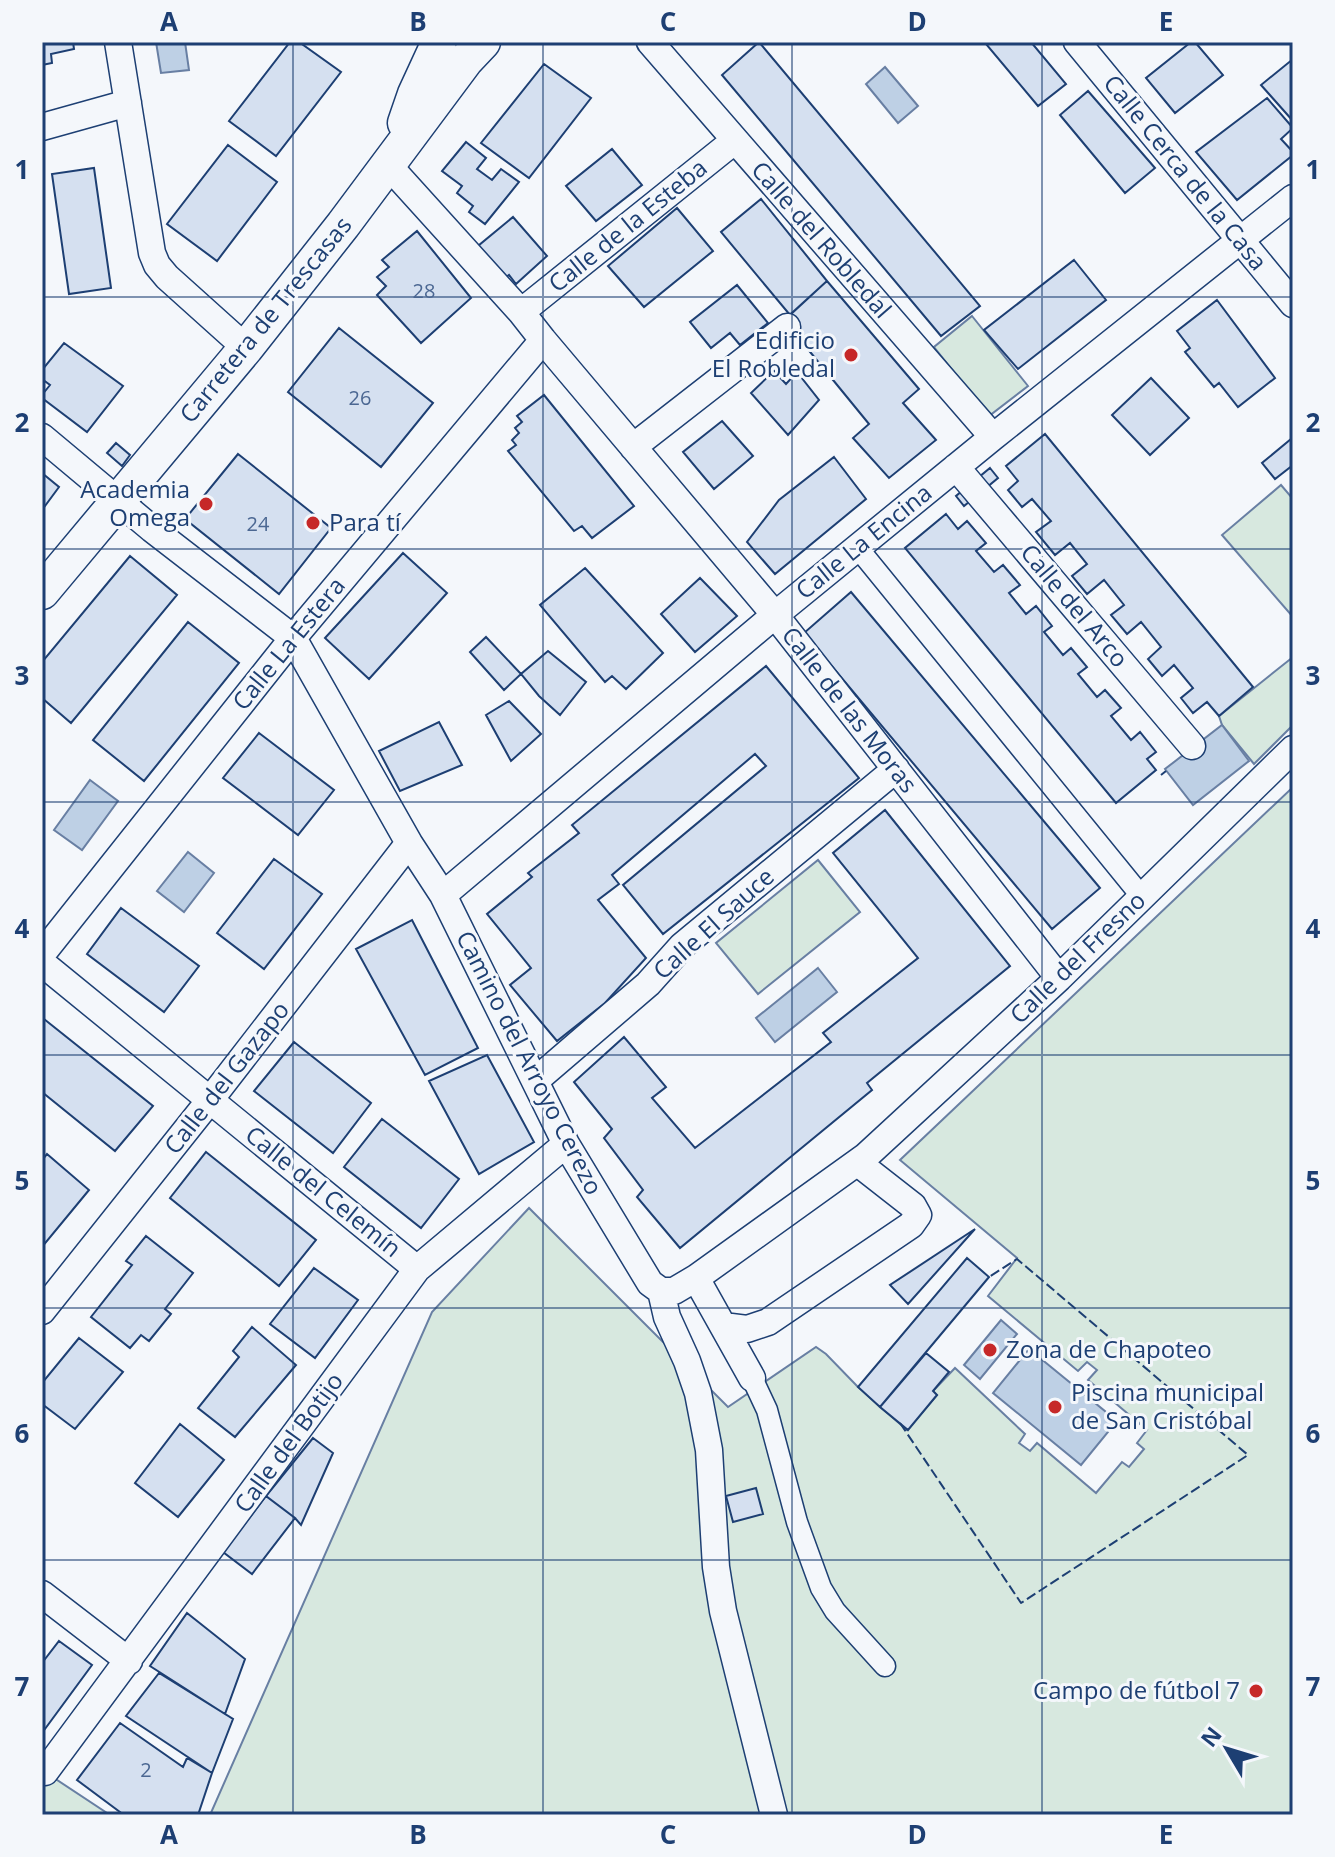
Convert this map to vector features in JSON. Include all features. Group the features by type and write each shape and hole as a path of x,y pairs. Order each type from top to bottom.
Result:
{"street":[{"path":"118,42 152,253 157,265 246,348"},
{"name":"Calle del Robledal","path":"650,42 993,437"},
{"name":"Calle Cerca de la Casa","path":"1077,42 1293,304"},
{"name":"Carretera de Trescasas","path":"42,592 246,348 393,158 461,46"},
{"path":"42,127 128,103"},
{"name":"Calle de la Esteba","path":"521,312 734,141"},
{"name":"Calle de las Moras","path":"393,158 775,615 1059,978"},
{"name":"Calle La Encina","path":"443,895 857,547 1293,198"},
{"path":"633,447 787,327"},
{"name":"Calle La Estera","path":"42,954 293,638 543,340"},
{"name":"Camino del Arroyo Cerezo","path":"42,437 152,529 293,638 409,843 443,895 566,1144 650,1283 661,1291 667,1317 698,1393 709,1450 716,1567 723,1611 774,1815"},
{"name":"Calle del Arco","path":"956,467 1192,746"},
{"path":"857,547 1142,897"},
{"name":"Calle del Fresno","path":"661,1291 674,1291 696,1278 858,1163 1059,978 1293,749"},
{"name":"Calle El Sauce","path":"535,1081 648,984 682,946 896,769"},
{"name":"Calle del Gazapo","path":"42,1311 409,843"},
{"name":"Calle del Celemín","path":"42,963 417,1269"},
{"name":"Calle del Botijo","path":"45,1772 417,1269 566,1144"},
{"path":"723,1326 747,1329 768,1322 916,1219 918,1215 913,1206 858,1163"},
{"path":"696,1278 767,1410 797,1522 821,1588 835,1611 885,1666"},
{"path":"42,1594 129,1661"}],"shaded area":[{"path":"972,316 1028,386 989,416 934,347"},
{"path":"1281,485 1293,499 1293,617 1222,535"},
{"path":"1293,657 1293,725 1254,764 1222,725 1219,716"},
{"path":"1293,787 1293,1815 210,1815 432,1312 529,1208 728,1407 816,1347 907,1430 937,1395 933,1391 955,1368 1025,1434 1019,1443 1030,1451 1037,1443 1096,1493 1122,1462 1129,1467 1144,1449 1137,1443 1147,1430 1088,1380 1097,1370 1087,1362 1078,1371 988,1296 1017,1258 900,1160"},
{"path":"818,860 860,912 758,994 716,943"},
{"path":"42,1770 45,1772 110,1815 42,1815"}],"water":[{"path":"156,42 185,42 189,70 161,73"},
{"path":"885,67 918,106 898,123 866,84"},
{"path":"1222,725 1249,761 1193,805 1165,769"},
{"path":"90,780 118,801 82,850 54,830"},
{"path":"188,852 214,873 184,912 157,891"},
{"path":"818,968 837,992 775,1042 756,1018"},
{"name":"Zona de Chapoteo","path":"1001,1320 1017,1334 980,1379 964,1365"},
{"name":"Piscina municipal de San Cristóbal","path":"1029,1349 1117,1421 1081,1465 993,1393"}],"building":[{"path":"42,42 73,42 74,49 51,54 52,63 42,65"},
{"path":"290,42 299,42 341,72 276,156 229,121"},
{"path":"759,42 980,306 941,336 722,75"},
{"path":"1031,42 1066,84 1038,106 986,44"},
{"path":"1195,42 1223,75 1175,113 1146,78"},
{"path":"1293,59 1293,121 1261,85"},
{"path":"544,64 591,98 529,178 481,143"},
{"path":"1088,91 1155,168 1125,193 1060,115"},
{"path":"1267,98 1293,128 1281,139 1293,155 1237,200 1196,152"},
{"path":"466,142 486,158 477,169 492,180 501,169 519,182 485,224 469,212 473,206 457,193 462,186 442,171"},
{"path":"228,145 277,182 217,261 167,224"},
{"path":"612,149 642,185 596,221 566,186"},
{"path":"94,168 111,288 69,294 52,174"},
{"path":"761,199 827,281 790,315 721,232"},
{"path":"677,208 713,251 644,307 608,266"},
{"path":"513,217 547,256 516,284 509,275 505,278 478,246"},
{"path":"417,231 471,298 421,343 377,295 386,286 377,277 389,267 382,260"},
{"path":"1074,260 1106,300 1018,369 984,330"},
{"name":"Edificio El Robledal","path":"827,281 919,389 903,403 936,440 889,478 853,438 869,424 784,320"},
{"path":"737,285 768,323 740,345 730,333 711,348 690,322"},
{"path":"1217,300 1275,378 1238,407 1219,383 1214,387 1185,352 1190,348 1177,331"},
{"path":"339,328 433,403 381,467 288,392"},
{"path":"64,343 123,386 87,432 42,398 50,385 42,379 42,370"},
{"path":"774,371 786,384 797,372 819,400 788,435 751,393"},
{"path":"1151,378 1189,418 1150,455 1112,415"},
{"path":"544,395 634,506 592,538 582,526 574,531 508,451 516,445 512,440 519,433 515,428 522,422 517,416"},
{"path":"722,421 753,456 714,489 683,452"},
{"path":"1045,434 1253,687 1219,716 1207,702 1193,713 1181,698 1193,688 1174,665 1162,676 1148,659 1161,647 1141,622 1127,634 1111,615 1124,605 1104,580 1087,594 1072,576 1087,564 1070,543 1055,555 1036,532 1051,521 1032,499 1022,507 1008,490 1018,481 1006,466"},
{"path":"1291,439 1293,465 1275,479 1262,463"},
{"path":"116,443 130,455 122,466 107,453"},
{"path":"238,454 331,528 279,594 185,519"},
{"path":"834,457 866,499 775,574 747,542 779,500"},
{"path":"990,468 998,478 964,506 956,496"},
{"path":"42,473 59,487 42,510"},
{"path":"946,514 958,529 967,521 986,543 976,551 994,572 1003,565 1020,585 1009,593 1026,614 1036,606 1052,626 1044,632 1063,655 1071,648 1087,667 1078,674 1097,697 1105,690 1121,708 1111,716 1131,740 1140,732 1156,752 1147,759 1156,770 1116,803 905,548"},
{"path":"403,553 447,593 369,679 325,638"},
{"path":"130,556 177,595 71,723 42,698 42,662"},
{"path":"585,568 663,653 626,689 612,676 605,682 540,605"},
{"path":"700,578 737,616 695,652 661,614"},
{"path":"851,592 1100,888 1052,929 804,633"},
{"path":"188,622 239,663 144,781 93,740"},
{"path":"486,637 521,674 504,690 470,652"},
{"path":"548,651 586,682 560,715 521,674"},
{"path":"766,666 859,778 663,934 623,885 766,766 755,754 612,875 619,884 598,900 646,958 605,1003 557,1041 510,985 531,968 487,914 532,877 528,873 579,833 572,825"},
{"path":"509,701 541,734 511,761 486,715"},
{"path":"439,722 462,765 400,791 379,751"},
{"path":"259,733 334,790 298,835 223,778"},
{"path":"885,810 1010,966 867,1083 872,1090 680,1248 637,1197 643,1190 604,1138 612,1129 574,1082 624,1037 666,1087 652,1098 695,1148 831,1042 823,1033 918,958 833,853"},
{"path":"274,859 322,894 264,969 217,933"},
{"path":"121,908 199,966 164,1012 87,954"},
{"path":"412,920 478,1048 425,1075 356,949"},
{"path":"44,1019 153,1106 115,1151 42,1092"},
{"path":"294,1042 371,1103 333,1153 254,1091"},
{"path":"487,1055 534,1142 479,1174 429,1081"},
{"path":"382,1119 459,1179 421,1228 344,1167"},
{"path":"206,1152 316,1240 279,1286 170,1198"},
{"path":"47,1154 89,1190 42,1247 42,1160"},
{"path":"975,1229 908,1304 890,1285"},
{"path":"146,1236 193,1273 165,1309 171,1314 149,1341 141,1335 130,1348 91,1317 132,1265 126,1261"},
{"path":"967,1258 989,1277 880,1407 858,1387"},
{"path":"314,1268 358,1300 315,1358 270,1324"},
{"path":"252,1327 296,1365 235,1437 198,1408 239,1357 233,1351"},
{"path":"79,1338 123,1372 75,1429 42,1404 42,1383"},
{"path":"926,1353 949,1372 933,1391 937,1395 908,1430 880,1407"},
{"path":"180,1424 224,1460 178,1517 135,1483"},
{"path":"313,1438 333,1453 301,1525 266,1496"},
{"path":"756,1488 763,1514 733,1522 726,1496"},
{"path":"266,1496 295,1518 252,1574 223,1552"},
{"path":"187,1613 245,1659 225,1714 150,1666"},
{"path":"59,1641 92,1665 42,1733 42,1663"},
{"path":"159,1673 233,1719 212,1773 126,1716"},
{"path":"159,1673 233,1719 212,1773 126,1716"},
{"path":"120,1723 183,1767 187,1758 212,1773 198,1815 124,1815 77,1780"}],"fence":[{"path":"1161,775 1166,771"},
{"path":"900,1423 1021,1603 1248,1455 1017,1259 989,1277"}],"place":[{"name":"Edificio El Robledal","path":"851,355"},
{"name":"Academia Omega","path":"206,504"},
{"name":"Para tí","path":"313,523"},
{"name":"Zona de Chapoteo","path":"990,1350"},
{"name":"Piscina municipal de San Cristóbal","path":"1055,1407"},
{"name":"Campo de fútbol 7","path":"1256,1691"}]}
